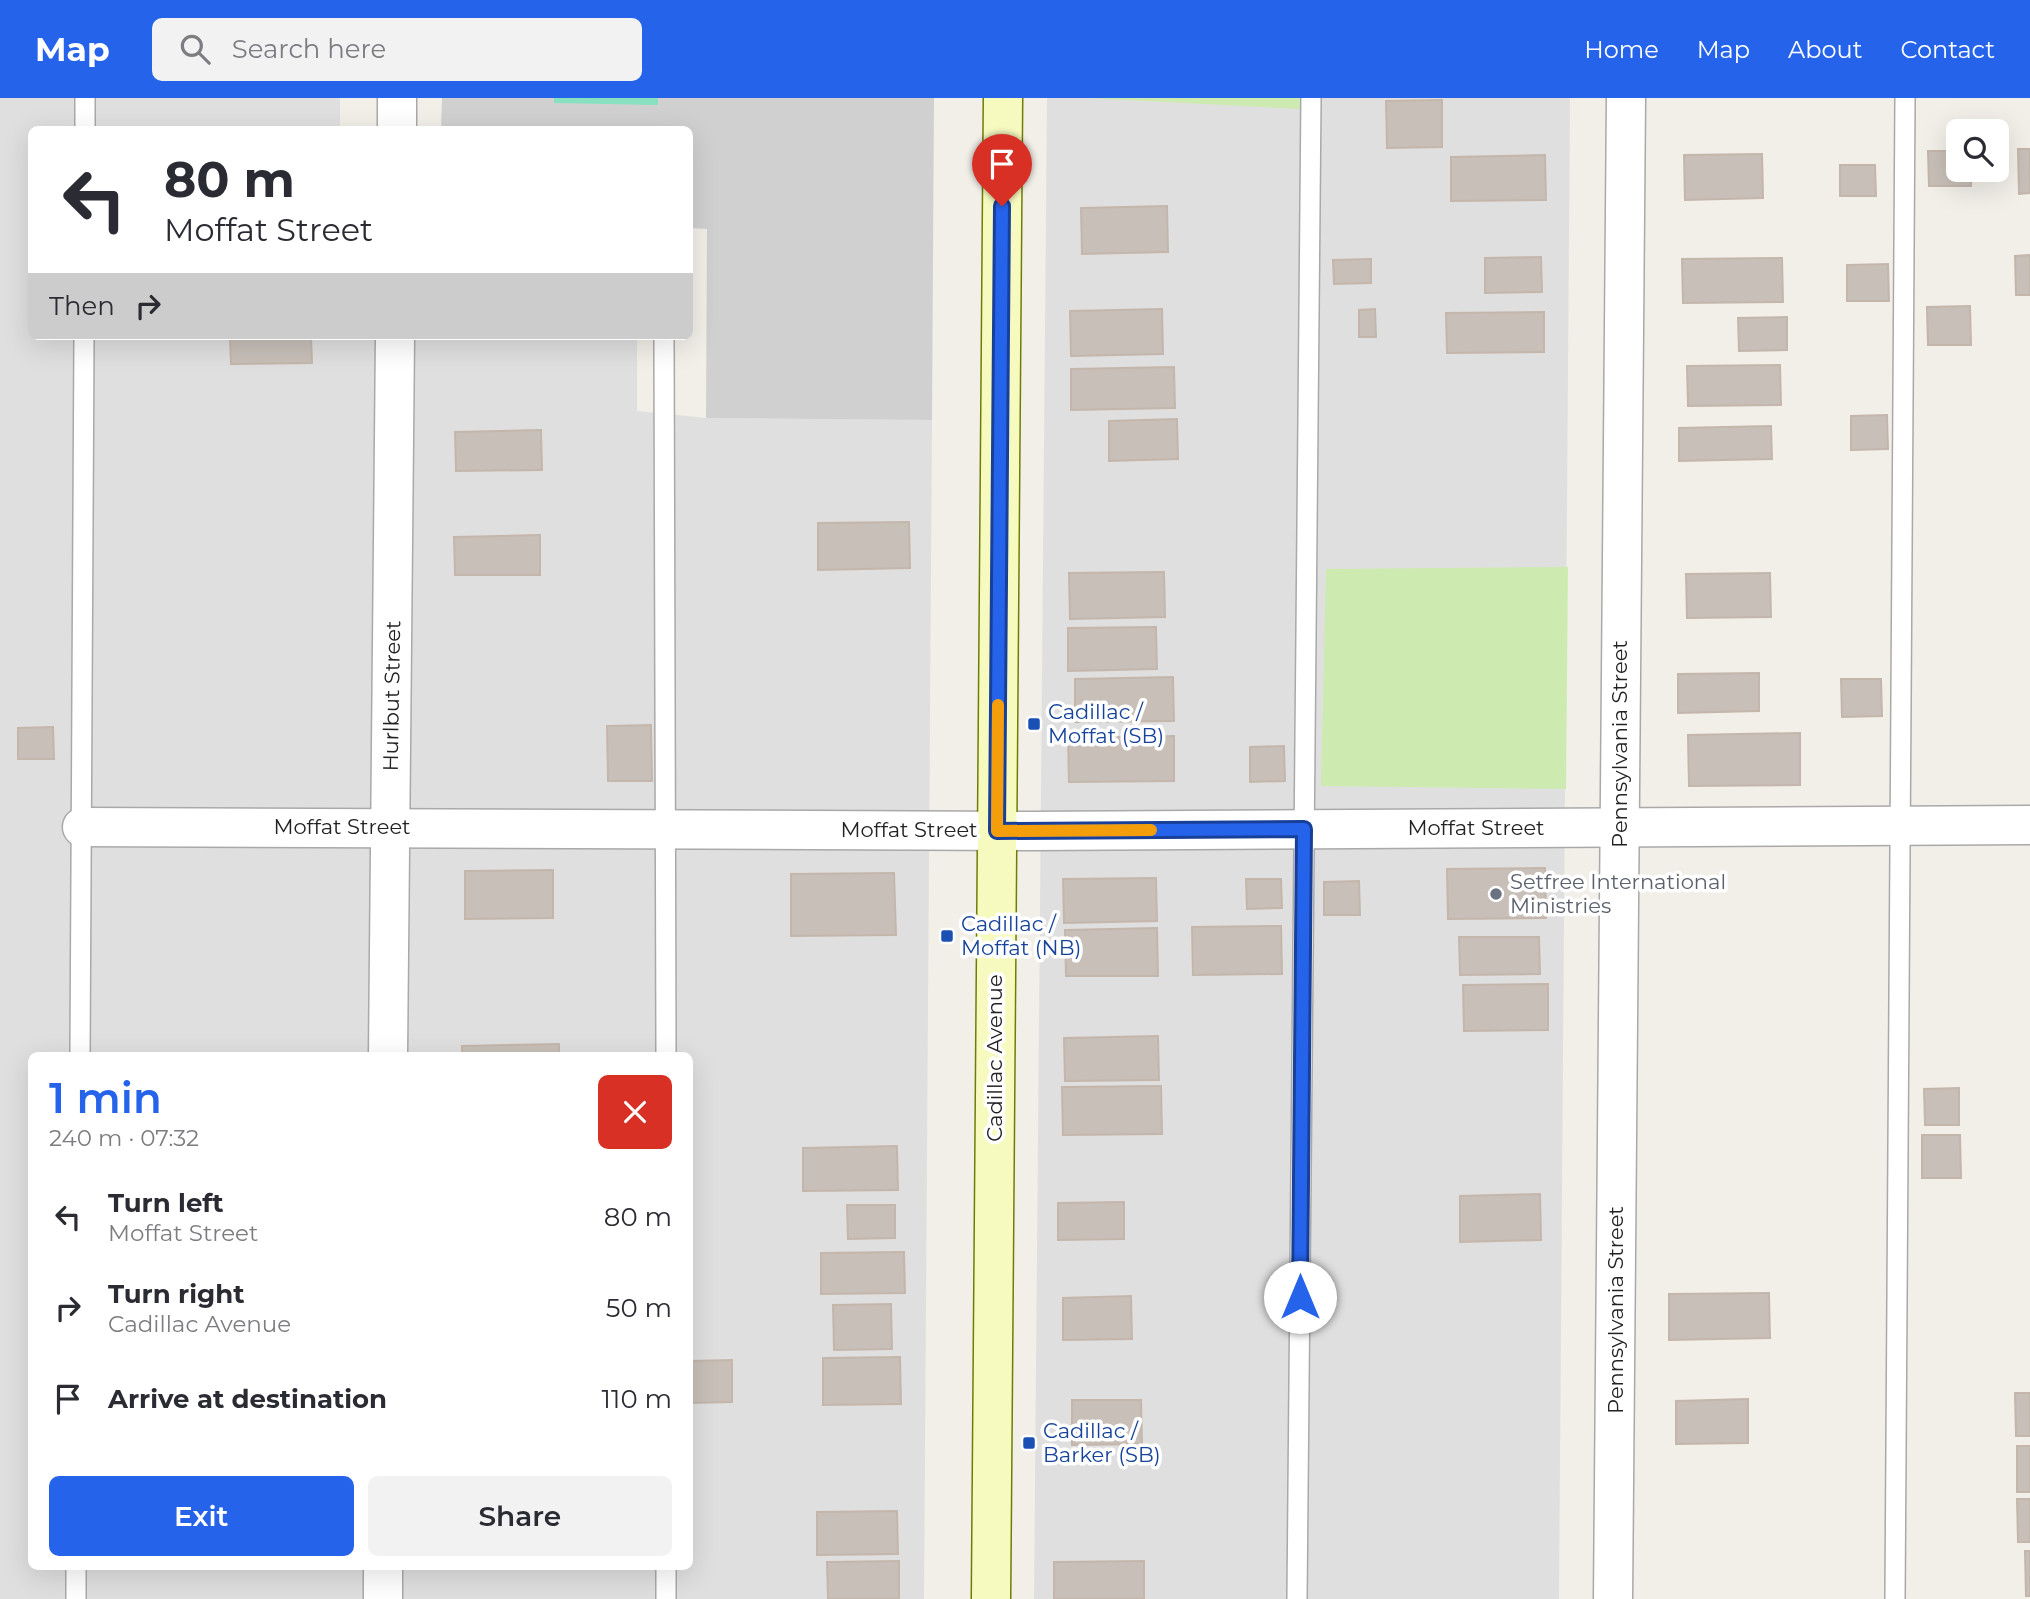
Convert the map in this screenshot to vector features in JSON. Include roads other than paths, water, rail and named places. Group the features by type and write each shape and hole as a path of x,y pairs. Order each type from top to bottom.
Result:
{"main road":[{"name":"Cadillac Avenue","path":"991,1599 1003,98"}],"street":[{"path":"397,98 397,126"},
{"name":"Pennsylvania Street","path":"1613,1599 1626,98"},
{"name":"Hurlbut Street","path":"388,1052 395,340"},
{"name":"Moffat Street","path":"82,827 997,831 2030,825"},
{"path":"383,1570 383,1599"}],"lane":[{"path":"85,98 85,126"},
{"path":"1297,1599 1311,98"},
{"path":"1895,1599 1905,98"},
{"path":"80,1052 84,340"},
{"path":"664,340 666,1052"},
{"path":"75,1599 76,1570"},
{"path":"666,1570 666,1599"}],"place":[{"name":"Cadillac / Moffat (SB)","path":"1034,724"},
{"name":"Setfree International Ministries","path":"1496,894"},
{"name":"Cadillac / Moffat (NB)","path":"947,936"},
{"name":"Cadillac / Barker (SB)","path":"1029,1443"}]}
